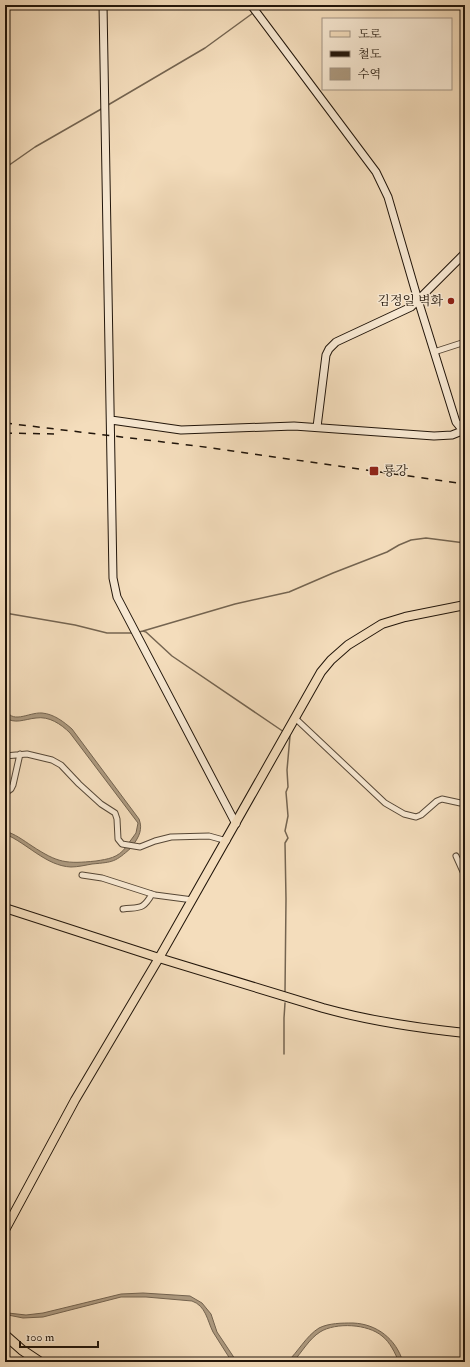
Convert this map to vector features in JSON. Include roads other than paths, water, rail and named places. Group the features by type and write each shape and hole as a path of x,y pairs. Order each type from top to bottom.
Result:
{"highway":[{"path":"5,1335 22,1350 40,1362"}],"main road":[{"path":"5,1230 75,1100 193,900 321,672 331,660 348,645 382,624 405,617 465,605"},
{"path":"5,908 159,958 343,1014 465,1034"}],"street":[{"path":"103,5 113,578 117,597 236,824"},
{"path":"111,420 181,430 268,426 317,427 434,436 452,435 464,432 456,422 418,300 388,196 381,181 251,5"},
{"path":"317,427 326,355 329,349 336,342 411,307 465,253"},
{"path":"434,352 465,342"},
{"path":"295,718 385,803 395,810 404,814 416,816 421,815 437,800 442,799 465,804"},
{"path":"5,793 11,789 13,785 20,754"},
{"path":"5,756 27,754 52,760 61,765 101,804 115,813 117,819 118,839 122,844 140,847 155,840 171,837 209,836 226,841"},
{"path":"456,856 465,874"},
{"path":"82,874 102,878 152,894 193,900"},
{"path":"123,909 143,907 152,894"}],"water":[{"path":"5,707 11,716 16,717 37,713 51,715 72,729 139,819 141,826 140,833 133,845 128,844 136,833 138,823 70,733 59,724 46,718 12,721 5,717"},
{"path":"5,831 16,835 49,856 69,862 105,860 120,854 126,847 131,848 121,856 105,863 76,867 62,866 53,863 5,834"},
{"path":"143,1293 190,1296 202,1303 211,1314 217,1332 237,1362 232,1362 213,1332 206,1314 197,1303 192,1301 146,1297 121,1297 43,1317 23,1318 8,1315 5,1316 5,1314 8,1313 26,1315 43,1313 121,1294"},
{"path":"353,1323 370,1326 384,1334 396,1346 403,1362 399,1362 387,1341 376,1332 360,1327 343,1326 334,1327 320,1332 309,1342 293,1362 287,1362 310,1335 319,1328 331,1324"}],"waterway":[{"path":"258,10 265,5"},
{"path":"108,105 205,48 253,13"},
{"path":"5,168 35,147 103,108"},
{"path":"143,631 235,604 289,592 387,552 411,540 426,538 465,543"},
{"path":"5,613 75,625 107,633 133,633"},
{"path":"139,632 146,632 172,656 284,732"},
{"path":"285,992 285,843 288,838 285,831 288,816 286,792 288,787 287,770 289,735"},
{"path":"284,1054 285,1003"}],"railway":[{"path":"5,423 197,446 465,484"},
{"path":"5,433 54,434"}],"place":[{"name":"김정일 벽화","path":"451,301"},
{"name":"룡강","path":"374,471"}]}
